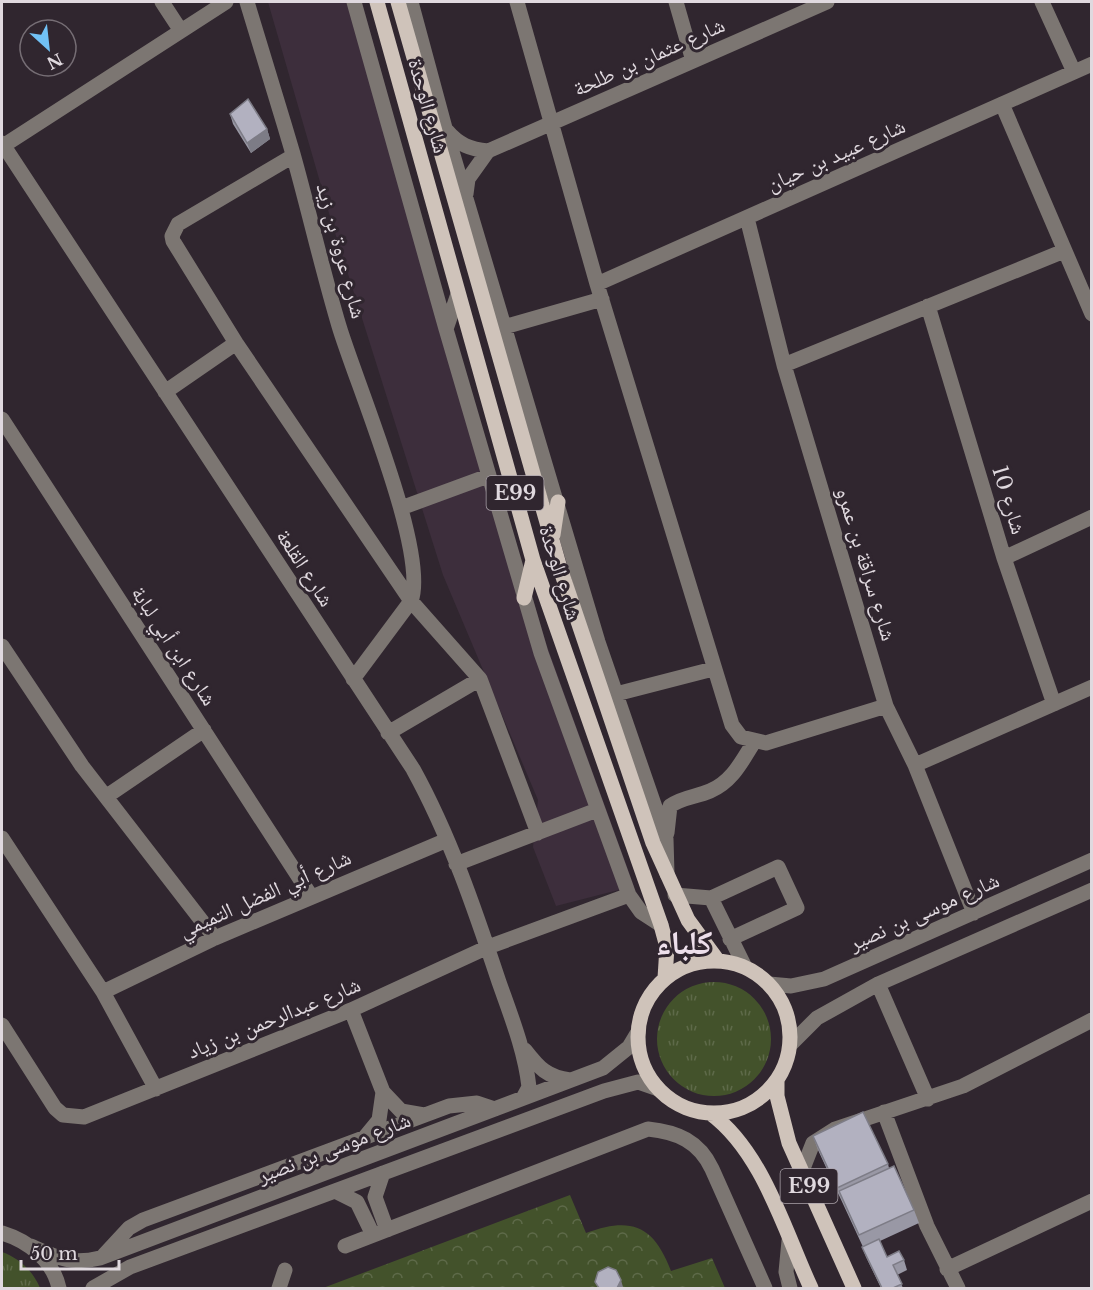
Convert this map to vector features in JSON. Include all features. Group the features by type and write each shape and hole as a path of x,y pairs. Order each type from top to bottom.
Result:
{"main road":[{"name":"شارع الوحدة","path":"398,2 411,27 552,541 653,843 687,920 718,961"},
{"name":"شارع الوحدة","path":"376,3 533,560 661,925 667,947 665,978"},
{"path":"552,541 558,502"},
{"path":"524,598 533,560"},
{"path":"718,961 745,967 770,984 787,1012 790,1045 783,1069 777,1080 748,1105 729,1111 710,1113 681,1106 658,1089 642,1062 638,1032 644,1008 665,978 681,968 699,962 718,961"},
{"name":"E99","path":"777,1080 784,1126 854,1288"},
{"name":"E99","path":"710,1113 749,1151 811,1288"}],"street":[{"path":"162,2 181,31"},
{"path":"2,144 225,2"},
{"name":"شارع عروة بن زيد","path":"247,2 293,156 340,328 401,508 414,572 414,592 411,601"},
{"path":"354,2 524,598 597,810 629,895 641,912 661,925"},
{"path":"411,2 411,27 466,194 504,327 616,694 666,839"},
{"path":"517,2 599,292 732,725 741,737 765,743 886,706"},
{"path":"676,2 693,61"},
{"name":"شارع عثمان بن طلحة","path":"488,151 827,2"},
{"path":"1042,2 1074,72"},
{"name":"شارع عبيد بن حيان","path":"504,327 599,292 747,218 1092,64"},
{"path":"1002,104 1092,314"},
{"path":"445,128 455,140 469,148 488,151 468,179 466,194"},
{"name":"شارع القلعة","path":"2,144 429,798 488,947 520,1043 529,1087 523,1098"},
{"path":"293,156 178,224 174,229 173,241 236,343 411,601 480,679 538,833"},
{"name":"شارع سراقة بن عمرو","path":"747,218 784,364 886,706 915,765 974,913"},
{"path":"784,364 1064,251"},
{"path":"446,329 458,294"},
{"name":"شارع 10","path":"928,306 1004,558 1054,704"},
{"path":"165,392 236,343"},
{"name":"شارع ابن أبي لبابة","path":"2,419 311,896"},
{"path":"401,508 488,476"},
{"path":"1004,558 1092,517"},
{"path":"353,679 411,601"},
{"path":"2,646 82,766 215,938"},
{"path":"616,694 713,669"},
{"path":"388,733 480,679"},
{"path":"915,765 1092,687"},
{"path":"107,796 204,730"},
{"path":"667,877 666,839 670,806 677,800 710,791 723,784 737,770 754,742"},
{"path":"456,864 597,810"},
{"path":"2,838 103,992 156,1089"},
{"name":"شارع أبي الفضل التميمي","path":"103,992 215,938 447,840"},
{"name":"شارع موسى بن نصير","path":"770,984 791,986 824,979 1092,860"},
{"path":"675,895 711,898 778,867 797,908 730,939"},
{"path":"790,1045 817,1018 878,984 1092,890"},
{"path":"488,947 629,895"},
{"path":"711,898 745,967"},
{"name":"شارع عبدالرحمن بن زياد","path":"2,1025 56,1108 63,1115 73,1118 84,1117 351,1010 488,947"},
{"path":"878,984 928,1099"},
{"path":"351,1010 383,1092 401,1111 424,1115"},
{"path":"802,1171 813,1143 835,1129 928,1099 999,1069 1092,1020"},
{"name":"شارع موسى بن نصير","path":"2,1233 60,1259 79,1263 100,1258 603,1068 629,1047 638,1032"},
{"name":"شارع القلعة","path":"520,1043 543,1072 555,1078 572,1080"},
{"name":"شارع موسى بن نصير","path":"93,1288 130,1267 619,1086 638,1082 658,1089"},
{"path":"363,1138 379,1120 383,1092"},
{"path":"100,1258 129,1228 143,1220 424,1115 465,1103 495,1109"},
{"path":"884,1112 927,1226 954,1288"},
{"path":"345,1246 648,1129 670,1132 687,1138 701,1150 710,1163 765,1288"},
{"path":"380,1233 375,1197 383,1173"},
{"path":"335,1191 357,1202 380,1233"},
{"path":"947,1269 1092,1201"},
{"path":"789,1240 786,1272 790,1288"},
{"path":"31,1246 48,1263 59,1288"},
{"path":"279,1288 285,1270"}],"shaded area":[{"path":"268,2 362,2 458,351 547,646 634,886 556,906 533,847 538,800 443,575 331,220"}],"green space":[{"path":"714,982 736,986 746,991 762,1007 767,1017 771,1039 767,1061 762,1071 746,1087 736,1092 714,1096 692,1092 682,1087 666,1071 661,1061 657,1039 661,1017 666,1007 682,991 692,986"},
{"path":"570,1195 586,1233 616,1225 639,1229 657,1244 671,1271 712,1258 725,1288 323,1288"},
{"path":"2,1252 25,1266 34,1276 40,1288 2,1288"}],"building":[{"path":"248,99 267,129 247,143 230,114"},
{"path":"863,1112 888,1164 837,1188 813,1136"},
{"path":"894,1166 914,1210 859,1235 839,1191"},
{"path":"879,1239 887,1257 899,1251 904,1260 893,1265 902,1284 893,1288 882,1288 862,1247"},
{"path":"608,1267 616,1270 621,1280 617,1288 599,1288 595,1282 598,1272"}],"district":[{"name":"كلباء","path":"684,942"}]}
